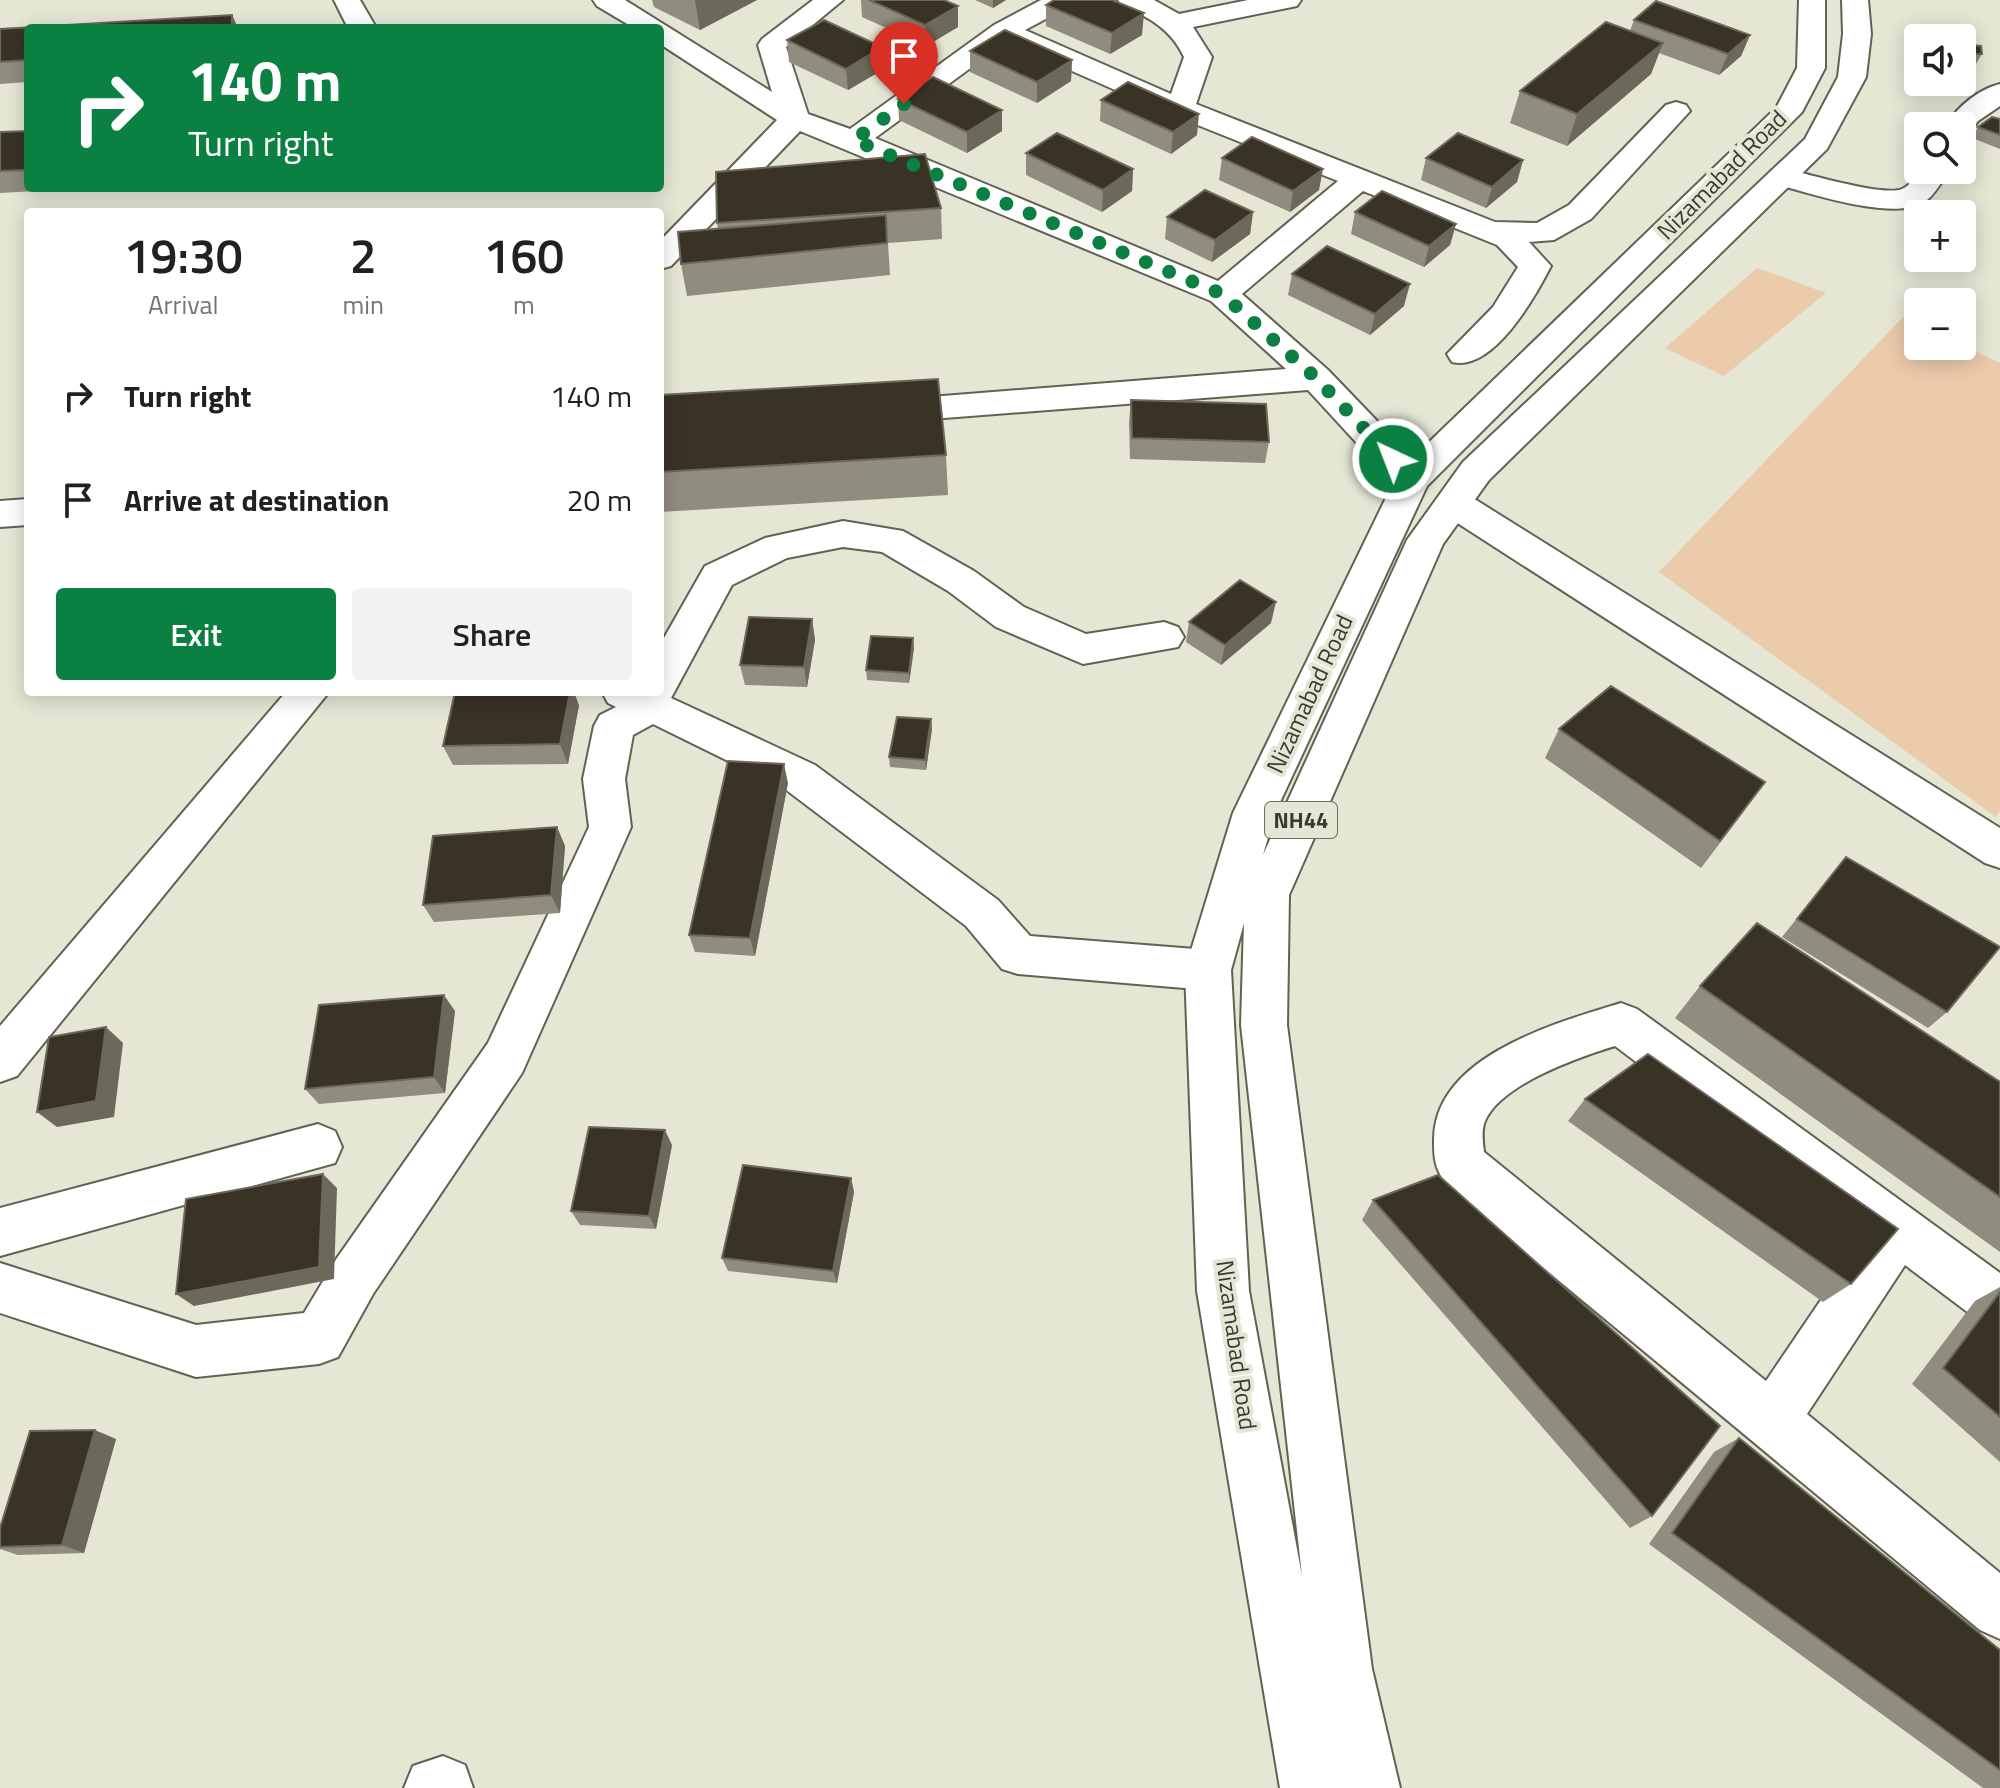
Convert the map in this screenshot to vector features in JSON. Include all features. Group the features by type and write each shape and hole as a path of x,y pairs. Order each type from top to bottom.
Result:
{"main road":[{"path":"347,0 360,24"},
{"path":"795,119 772,45 830,0"},
{"path":"854,140 1004,31 1061,0"},
{"path":"1131,0 1165,13 1190,40 1198,57 1180,108"},
{"path":"1175,23 1288,0"},
{"name":"Nizamabad Road","path":"1311,1788 1223,1291 1208,970 1254,813 1412,480 1788,112 1811,68 1812,0"},
{"path":"615,1 647,24"},
{"name":"NH44","path":"1369,1788 1342,1669 1264,1025 1267,895 1426,540 1476,471 1817,143 1852,77 1856,17"},
{"path":"1004,31 1180,108 1508,238 1535,266 1493,331 1464,354"},
{"path":"664,35 795,119 854,140 1222,294 1316,378 1412,480"},
{"path":"1972,112 2000,93"},
{"path":"1491,231 1543,233 1580,212 1676,111"},
{"path":"664,255 795,119"},
{"path":"1782,177 1885,199 1909,198 1925,184"},
{"path":"1222,294 1358,180"},
{"path":"847,415 1316,378"},
{"path":"1455,504 2000,850"},
{"path":"0,514 24,512"},
{"path":"664,663 718,576 778,547 843,534 890,540 961,581 1010,617 1083,649 1164,637"},
{"path":"0,1061 306,696"},
{"path":"0,1288 196,1351 319,1338 355,1276 505,1058 610,827 604,779 614,726 639,713 645,696"},
{"path":"653,696 800,777 982,913 1018,955 1208,970"},
{"path":"2000,1305 1621,1024 1559,1042 1483,1086 1461,1119 1459,1162 1493,1194 2000,1610"},
{"path":"0,1232 318,1147"},
{"path":"1772,1420 1898,1231"},
{"path":"435,1788 443,1787"}],"shaded area":[{"path":"1757,268 1826,293 1724,376 1665,348"},
{"path":"1903,317 1904,360 1976,360 1976,352 2000,363 2000,810 1996,817 1659,572"}],"building":[{"path":"869,0 944,0 958,6 925,25"},
{"path":"1054,0 1112,0 1144,13 1112,33 1046,5"},
{"path":"1656,1 1750,35 1728,54 1634,20"},
{"path":"232,15 232,24 83,24"},
{"path":"824,20 882,47 846,69 787,40"},
{"path":"1606,22 1663,43 1577,114 1520,91"},
{"path":"24,28 24,60 0,62 0,29"},
{"path":"1005,30 1072,60 1037,82 970,51"},
{"path":"1976,45 1981,46 1982,54 1976,54"},
{"path":"933,77 1002,110 967,132 898,99"},
{"path":"1128,82 1199,114 1173,132 1101,100"},
{"path":"1992,117 2000,119 2000,135 1978,127"},
{"path":"24,131 24,170 0,171 0,132"},
{"path":"1057,133 1133,169 1103,190 1026,153"},
{"path":"1458,133 1523,160 1492,187 1426,158"},
{"path":"1252,137 1323,169 1293,191 1222,158"},
{"path":"925,154 941,208 717,223 716,172"},
{"path":"1205,190 1253,212 1215,240 1167,217"},
{"path":"1382,191 1456,224 1429,246 1355,212"},
{"path":"886,215 887,243 681,264 678,232"},
{"path":"1327,246 1410,284 1375,314 1292,274"},
{"path":"938,379 946,455 664,472 664,395"},
{"path":"1131,400 1266,404 1269,442 1132,438"},
{"path":"1240,580 1276,602 1225,645 1189,622"},
{"path":"749,617 812,619 804,667 740,665"},
{"path":"871,636 913,638 909,673 866,670"},
{"path":"1611,686 1765,782 1720,841 1559,729"},
{"path":"454,696 569,696 560,744 443,746"},
{"path":"897,717 931,719 925,760 889,757"},
{"path":"728,761 784,764 750,938 689,935"},
{"path":"557,827 551,895 423,905 433,836"},
{"path":"1846,857 2000,947 1947,1012 1797,919"},
{"path":"1757,923 2000,1082 2000,1197 1700,986"},
{"path":"444,995 434,1077 305,1089 319,1005"},
{"path":"106,1027 96,1101 37,1112 49,1037"},
{"path":"1648,1054 1898,1229 1851,1284 1585,1099"},
{"path":"589,1127 665,1130 649,1216 571,1211"},
{"path":"743,1165 851,1178 833,1271 722,1258"},
{"path":"323,1174 319,1267 176,1294 186,1199"},
{"path":"1438,1175 1720,1426 1652,1516 1373,1200"},
{"path":"2000,1292 2000,1417 1943,1368"},
{"path":"95,1430 62,1545 0,1547 0,1528 30,1431"},
{"path":"1739,1438 2000,1650 2000,1770 1672,1533"}],"route":[{"path":"904,104 854,140 1222,294 1316,378 1393,459"}]}
